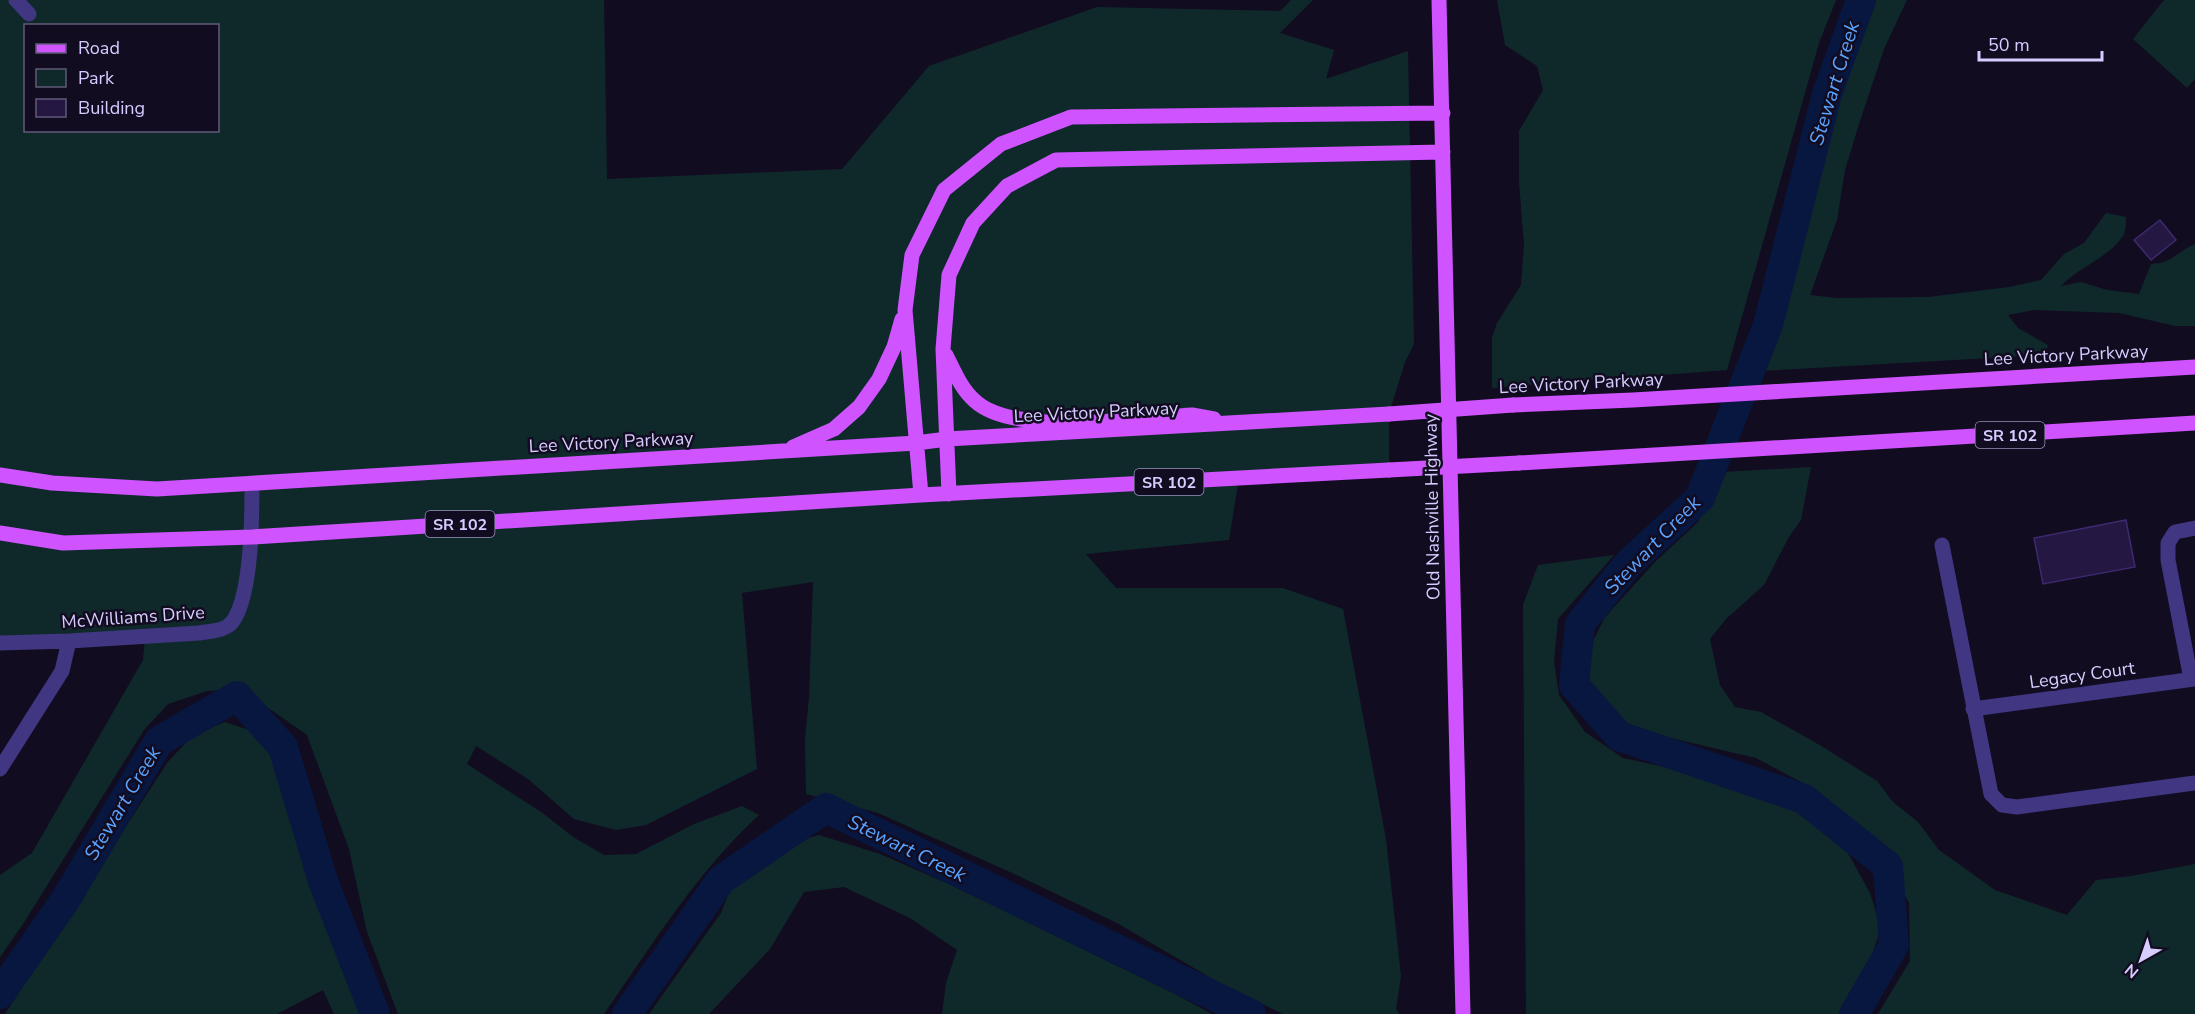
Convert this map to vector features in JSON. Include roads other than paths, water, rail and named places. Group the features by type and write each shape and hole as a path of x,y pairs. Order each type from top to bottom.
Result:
{"main road":[{"name":"Old Nashville Highway","path":"1440,0 1462,1014"},
{"path":"784,451 834,429 859,407 879,379 894,347 905,310 912,255 944,190 1001,144 1071,117 1443,113"},
{"path":"949,494 943,349 949,275 973,224 1007,186 1056,160 1443,152"},
{"path":"905,310 921,495"},
{"path":"943,349 964,389 976,403 1013,420 1044,423 1192,415 1238,423"},
{"name":"Lee Victory Parkway","path":"0,475 52,483 157,489 1513,405 2195,367"},
{"name":"SR 102","path":"0,533 63,543 252,537 921,495 1824,446 2195,423"}],"street":[{"path":"16,0 29,14"},
{"name":"McWilliams Drive","path":"0,643 199,633 218,630 232,622 242,600 252,537 252,483"},
{"path":"2193,679 2168,560 2168,543 2175,532 2195,528"},
{"path":"1942,545 1990,794 2002,805 2018,807 2195,783"},
{"path":"0,769 62,671 69,641"},
{"name":"Legacy Court","path":"1973,709 2193,679"}],"waterway":[{"name":"Stewart Creek","path":"1854,1014 1894,945 1888,866 1804,799 1619,736 1574,685 1580,624 1629,563 1700,498 1768,325 1827,94 1861,0"},
{"name":"Stewart Creek","path":"0,994 66,899 159,741 237,696 283,747 323,881 375,1014"},
{"name":"Stewart Creek","path":"627,1014 721,880 826,808 1251,1014"}]}
